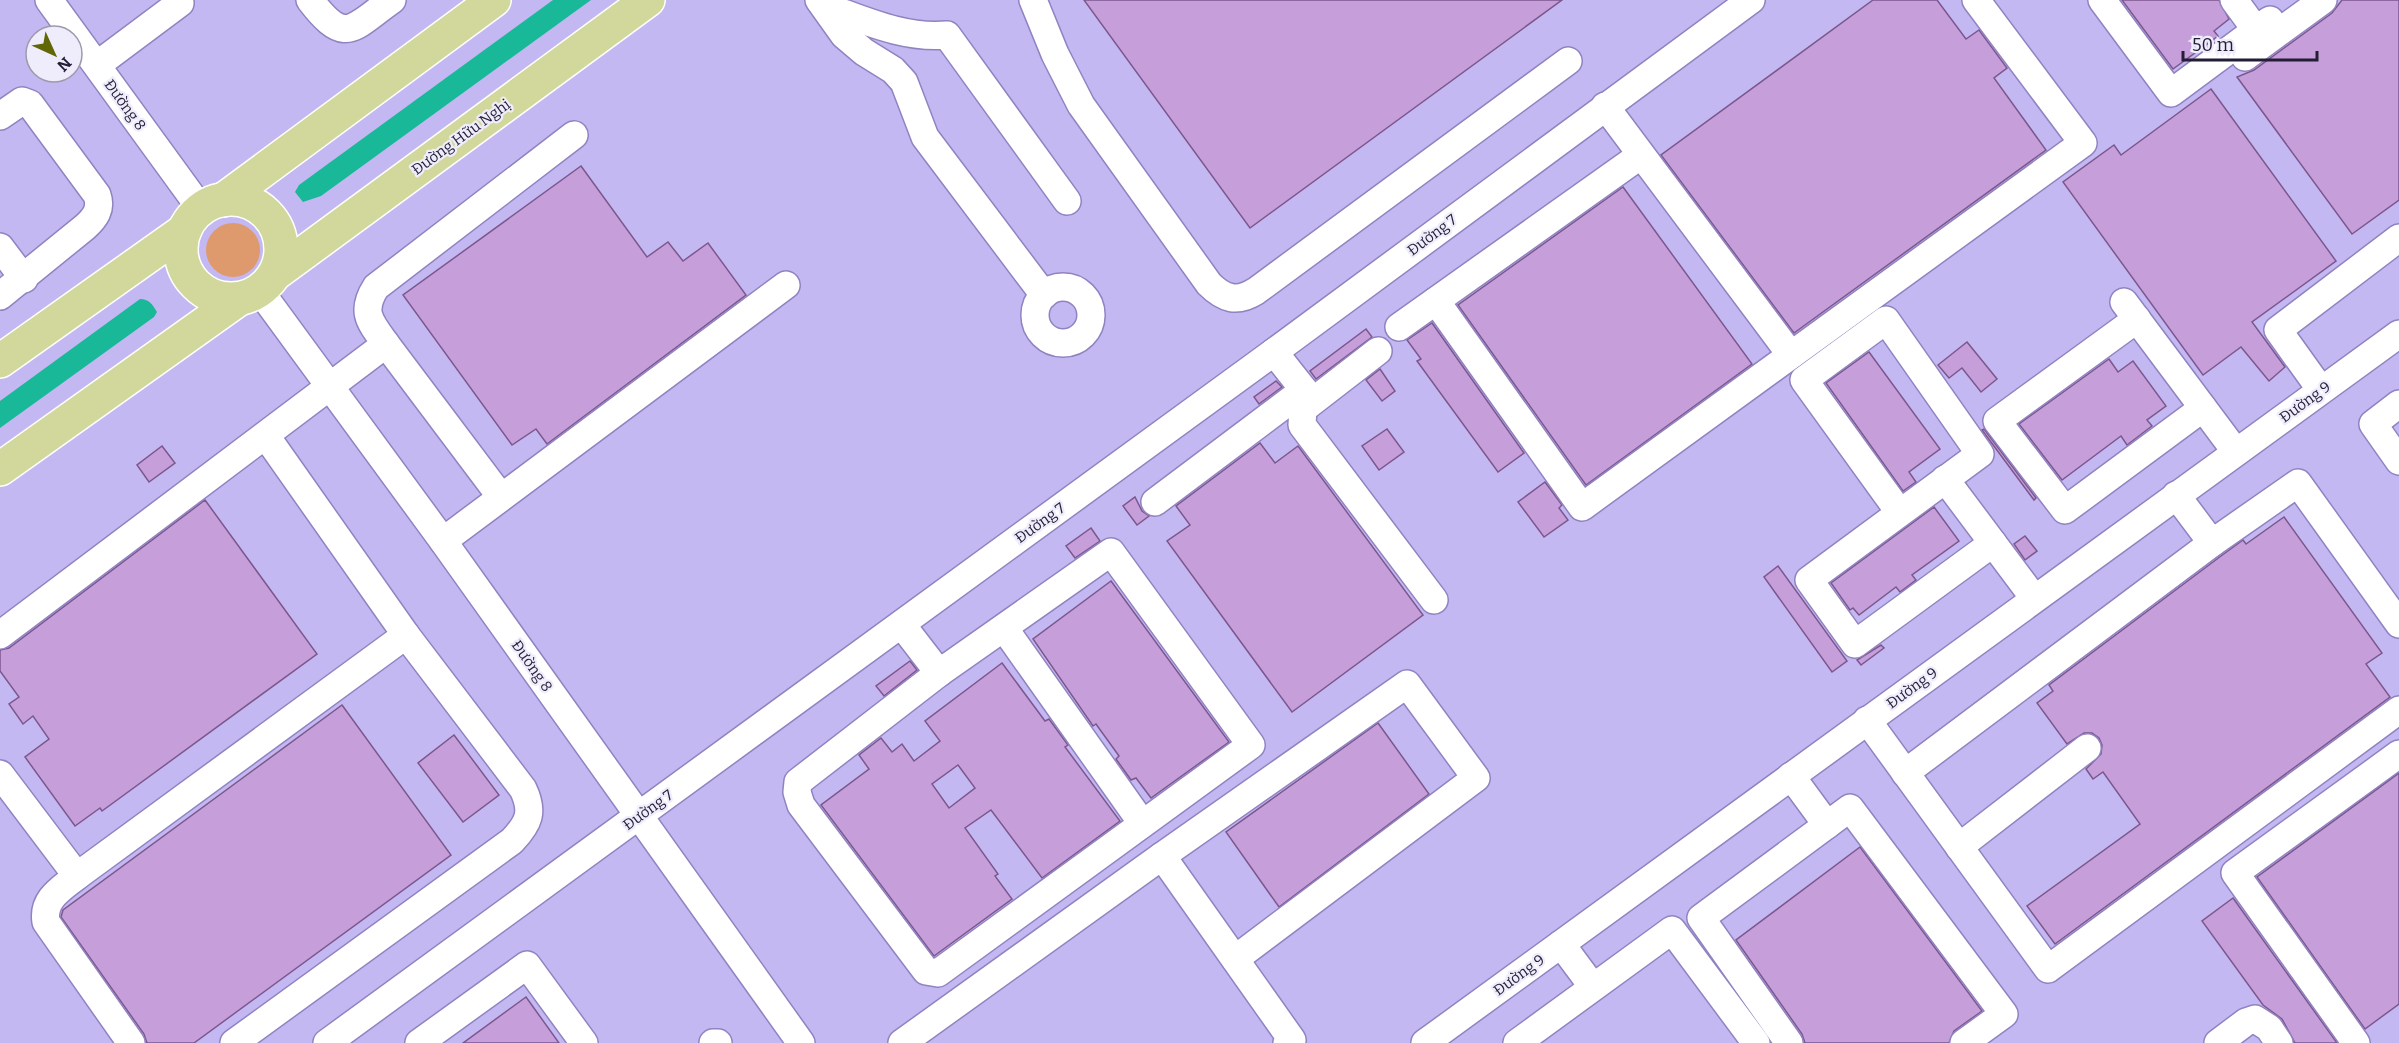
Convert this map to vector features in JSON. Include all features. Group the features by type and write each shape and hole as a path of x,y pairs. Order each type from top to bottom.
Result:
{"main road":[{"path":"0,361 494,0"},
{"name":"Đường Hữu Nghị","path":"0,470 258,288 648,0"},
{"path":"246,201 256,205 272,220 281,241 279,264 258,288 218,298 198,288 191,281 182,261 181,240 203,213 246,201"}],"street":[{"name":"Đường 8","path":"49,0 203,213"},
{"path":"97,65 180,3 177,0"},
{"path":"310,0 325,20 339,30 351,30 392,0"},
{"path":"1033,0 1055,54 1081,105 1209,284 1220,294 1231,299 1244,298 1256,291 1568,61"},
{"name":"Đường 7","path":"327,1043 1274,352 1605,105 1751,0"},
{"path":"1436,301 1582,507 2083,143 1976,0"},
{"path":"2102,0 2170,93 2298,0"},
{"path":"2234,0 2256,30"},
{"path":"2239,62 2323,0"},
{"path":"825,2 906,34 925,37 947,35 1067,201"},
{"path":"825,2 844,35 864,52 893,70 904,82 918,120 936,153 1044,295"},
{"path":"0,116 22,101 30,104 97,195 100,203 95,218 86,227 0,296"},
{"path":"1605,105 1791,355"},
{"path":"501,497 386,344 366,311 368,300 376,287 574,135"},
{"path":"1400,327 1641,155"},
{"path":"2321,390 2278,330 2399,238"},
{"path":"0,247 24,279"},
{"path":"443,541 786,285"},
{"name":"Đường 8","path":"258,288 443,541 801,1043"},
{"path":"2203,408 2065,510 1997,421 2131,311 2236,452"},
{"path":"1900,513 1804,380 1886,320 1980,453 1900,513 1809,580 1855,644 1993,543"},
{"name":"Đường 9","path":"1425,1043 2399,334"},
{"path":"0,635 386,344"},
{"path":"1155,502 1303,399 1378,351"},
{"path":"1274,352 1303,399 1302,425 1434,600"},
{"path":"2399,404 2373,424 2399,461"},
{"path":"234,1043 512,841 531,815 531,804 523,789 406,635 266,436"},
{"path":"1945,479 2034,598"},
{"path":"1905,773 2212,543 2298,483 2399,624"},
{"path":"2176,495 2212,543"},
{"path":"1111,552 1251,745 938,973 926,971 801,805 797,792 798,783 939,673 1004,628 1111,552"},
{"path":"902,624 939,673"},
{"path":"1004,628 1142,823"},
{"path":"131,1043 46,922 44,913 49,899 77,876 406,635"},
{"path":"902,1043 1407,684 1476,778 1235,959"},
{"path":"1867,720 2048,969 2399,710"},
{"path":"1959,847 2087,748"},
{"path":"2356,1043 2235,873 2399,754"},
{"path":"0,774 77,876"},
{"path":"1791,776 1827,825"},
{"path":"1789,1043 1701,918 1850,808 2004,1014 1964,1043"},
{"path":"1162,856 1292,1040 1287,1043"},
{"path":"1517,1043 1672,930 1745,1039"},
{"path":"1561,944 1593,987"},
{"path":"419,1043 527,965 584,1043"},
{"path":"2218,1043 2246,1022 2254,1019 2269,1028 2279,1043"}],"shaded area":[{"path":"0,0 2399,0 2399,1043 0,1043"},
{"path":"553,0 591,0 321,196 303,202 295,192 299,185"},
{"path":"233,223 243,225 252,231 258,240 260,250 258,260 252,269 243,275 233,277 223,275 214,269 208,260 206,250 208,240 214,231 223,225"},
{"path":"140,299 152,304 157,312 154,317 0,428 0,401"}],"building":[{"path":"1084,0 1562,0 1250,228"},
{"path":"1873,0 1937,0 1966,39 1979,30 2007,68 1994,78 2046,150 1794,333 1661,155"},
{"path":"2122,0 2219,0 2229,19 2214,31 2218,36 2173,69"},
{"path":"2342,0 2399,0 2399,200 2352,234 2237,77 2254,70 2332,13"},
{"path":"2211,89 2336,261 2252,322 2285,367 2269,381 2241,347 2203,375 2063,182 2114,145 2121,155"},
{"path":"581,166 647,257 668,242 683,261 708,243 746,295 547,444 536,429 512,445 403,295"},
{"path":"1623,187 1752,364 1586,485 1458,305"},
{"path":"1432,323 1524,453 1498,472 1417,361 1421,359 1407,340"},
{"path":"1366,329 1372,337 1316,379 1310,371"},
{"path":"1967,342 1997,379 1981,392 1962,368 1949,378 1938,365"},
{"path":"1869,352 1940,449 1909,472 1916,482 1903,491 1826,383"},
{"path":"2109,359 2118,372 2133,361 2166,406 2147,420 2152,426 2127,445 2121,436 2062,480 2019,424"},
{"path":"1380,369 1395,391 1382,401 1366,380"},
{"path":"1276,381 1282,387 1259,404 1254,397"},
{"path":"1387,429 1404,452 1379,470 1362,446"},
{"path":"1984,429 2036,498 2034,500 1982,430"},
{"path":"1260,443 1275,463 1298,446 1423,615 1292,712 1167,541 1190,525 1176,506"},
{"path":"162,446 175,463 149,482 137,465"},
{"path":"1545,482 1562,505 1559,508 1568,520 1544,537 1518,502"},
{"path":"1135,497 1142,511 1149,516 1137,525 1123,506"},
{"path":"205,500 317,654 102,811 100,808 75,826 25,757 49,739 33,716 23,724 9,704 19,697 0,671 0,650 9,648"},
{"path":"1934,507 1959,541 1912,575 1916,580 1900,592 1896,587 1859,615 1853,608 1850,610 1831,583"},
{"path":"2284,517 2382,653 2366,664 2390,697 2055,944 2027,906 2140,824 2103,772 2093,779 2086,769 2101,754 2102,745 2099,738 2092,733 2084,733 2067,744 2037,703 2053,691 2049,685 2243,540 2246,544"},
{"path":"1091,528 1100,541 1075,558 1066,546"},
{"path":"2025,536 2037,551 2025,560 2014,544"},
{"path":"1778,566 1847,661 1832,672 1764,577"},
{"path":"1111,581 1229,742 1151,798 1136,778 1131,780 1116,759 1119,756 1096,724 1093,726 1033,639"},
{"path":"1881,645 1884,648 1861,665 1857,660"},
{"path":"910,661 917,670 884,696 876,686"},
{"path":"1002,663 1045,721 1049,719 1068,745 1065,747 1120,821 1042,878 991,810 965,828 998,874 995,876 1012,899 934,956 821,805 869,769 859,755 881,738 892,752 902,744 914,761 940,741 925,721","holes":["958,765 975,788 949,808 932,784"]},
{"path":"342,705 451,855 194,1043 147,1043 144,1034 61,917 63,910"},
{"path":"1378,723 1429,794 1279,907 1226,832"},
{"path":"454,735 499,795 463,822 418,763"},
{"path":"2399,773 2399,1004 2365,1029 2257,877"},
{"path":"1860,847 1982,1011 1954,1031 1949,1043 1805,1043 1802,1034 1736,940"},
{"path":"2233,898 2337,1043 2295,1043 2282,1019 2263,1005 2202,921"},
{"path":"526,997 559,1043 463,1043"}]}
